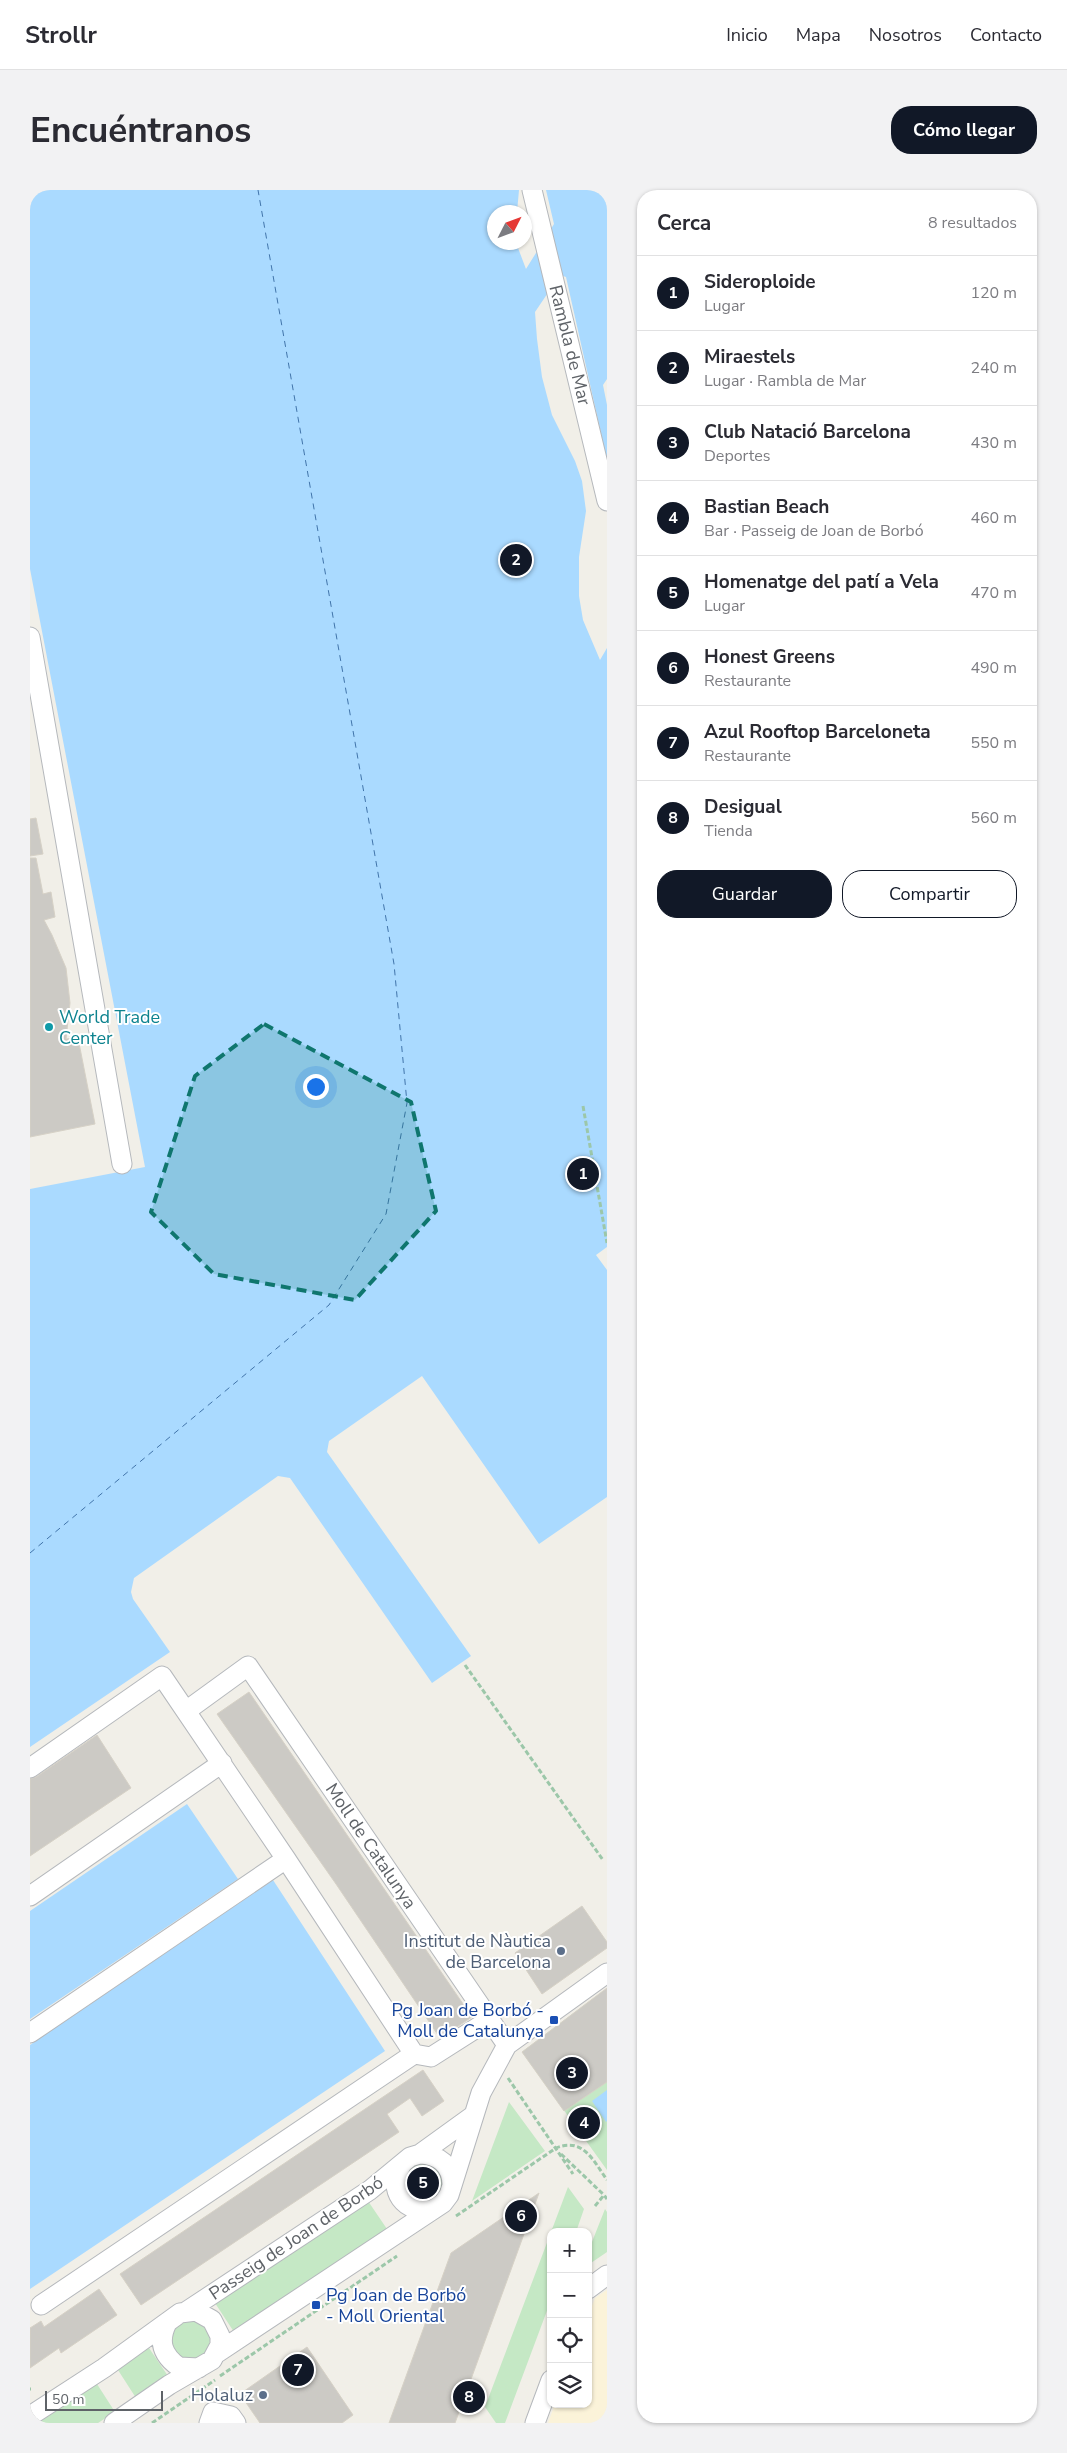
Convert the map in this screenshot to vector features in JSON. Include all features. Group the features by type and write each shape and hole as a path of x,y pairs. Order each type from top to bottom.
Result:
{"street":[{"name":"Rambla de Mar","path":"532,190 607,501"},
{"path":"30,637 122,1164"},
{"name":"Moll de Catalunya","path":"186,1711 248,1666 507,2045"},
{"path":"30,1768 162,1676 222,1763 414,2054"},
{"path":"30,1896 222,1763"},
{"path":"30,2033 286,1859"},
{"path":"114,2423 169,2385 206,2365 217,2353 443,2204 449,2195 481,2093 507,2045 607,1973"},
{"path":"42,2305 414,2054 431,2057 492,2023"},
{"name":"Passeig de Joan de Borbó","path":"30,2416 167,2323 173,2317 187,2311 370,2190 402,2164 420,2154 474,2115"},
{"path":"420,2154 430,2154 446,2164 452,2178 452,2186"},
{"name":"Passeig de Joan de Borbó","path":"402,2164 395,2181 401,2199 416,2210 434,2209"},
{"path":"592,2285 607,2276"},
{"name":"Passeig de Joan de Borbó","path":"187,2311 196,2311 212,2320 220,2336 217,2353"},
{"path":"167,2323 161,2342 164,2353 179,2367 199,2368"},
{"path":"535,2423 547,2391"},
{"path":"209,2423 213,2412 231,2416 236,2423"}],"path":[{"path":"583,1106 607,1244"},
{"path":"465,1665 603,1860"},
{"path":"506,2076 573,2174"},
{"path":"452,2219 556,2148 567,2144 578,2146 591,2157 607,2180"},
{"path":"556,2148 607,2199"},
{"path":"595,2206 604,2195"},
{"path":"152,2423 400,2254"}],"highlighted area":[{"path":"264,1024 411,1102 436,1211 355,1300 214,1274 151,1212 195,1076"}],"green space":[{"path":"603,1991 607,1996 607,2170 522,2052"},
{"path":"509,2102 545,2151 472,2201"},
{"path":"424,2164 438,2169 443,2183 438,2197 424,2202 410,2197 405,2183 410,2169"},
{"path":"568,2187 584,2209 577,2228 553,2228"},
{"path":"368,2201 387,2229 234,2332 215,2303"},
{"path":"605,2209 607,2212 607,2252 592,2262 592,2242"},
{"path":"547,2243 547,2311 505,2423 496,2423 485,2407"},
{"path":"190,2320 204,2326 210,2340 204,2354 190,2360 176,2354 170,2340 176,2326"},
{"path":"149,2348 168,2376 136,2398 118,2370"},
{"path":"97,2384 115,2412 98,2423 38,2423"}],"sand":[{"path":"607,2290 607,2423 548,2423 554,2408 592,2408 592,2306 595,2298"}],"water":[{"path":"30,190 607,190 607,379 603,385 607,405 607,1247 596,1255 607,1270 607,1497 539,1544 422,1376 329,1441 327,1452 471,1656 432,1683 290,1478 278,1476 134,1578 131,1592 133,1599 170,1652 30,1747 30,1189 145,1167 30,569"},
{"path":"187,1804 238,1879 30,2019 30,1911"},
{"path":"273,1880 385,2051 30,2289 30,2045"},
{"path":"607,2090 607,2121 606,2122 592,2101"}],"pier":[{"path":"519,190 546,190 554,224 526,269 519,250 532,250 532,205 518,205"},
{"path":"560,275 566,277 607,460 607,648 600,660 583,620 579,596 579,557 586,511 582,481 575,461 552,415 542,377 537,339 535,312"}],"building":[{"path":"36,818 43,854 30,856 30,819"},
{"name":"World Trade Center","path":"30,858 36,858 43,894 51,892 55,917 44,920 66,968 70,1003 66,1039 78,1038 95,1124 30,1137"},
{"path":"249,1692 472,2017 440,2038 336,1884 217,1714"},
{"path":"97,1735 131,1788 30,1856 30,1779 36,1777"},
{"name":"Institut de Nàutica de Barcelona","path":"582,1906 607,1942 607,1948 542,1994 515,1953"},
{"path":"607,1988 607,2082 564,2111 522,2052"},
{"path":"423,2070 444,2101 422,2116 410,2098 387,2114 399,2132 141,2305 120,2274"},
{"path":"539,2193 455,2423 389,2423 451,2253"},
{"path":"99,2289 117,2315 61,2353 59,2348 30,2368 30,2328 41,2321 44,2327"},
{"path":"307,2347 353,2415 342,2423 260,2423 240,2394"}],"ferry route":[{"path":"30,1553 329,1305 386,1214 407,1103 394,964 258,190"}],"place":[{"name":"Miraestels","path":"516,560"},
{"name":"World Trade Center","path":"49,1027"},
{"name":"Sideroploide","path":"583,1174"},
{"name":"Institut de Nàutica de Barcelona","path":"561,1951"},
{"name":"Pg Joan de Borbó - Moll de Catalunya","path":"554,2020"},
{"name":"Club Natació Barcelona","path":"572,2073"},
{"name":"Bastian Beach","path":"584,2123"},
{"name":"Homenatge del patí a Vela","path":"423,2183"},
{"name":"Honest Greens","path":"521,2216"},
{"name":"Pg Joan de Borbó - Moll Oriental","path":"316,2305"},
{"name":"Azul Rooftop Barceloneta","path":"298,2370"},
{"name":"Holaluz","path":"263,2395"},
{"name":"Desigual","path":"469,2397"}]}
